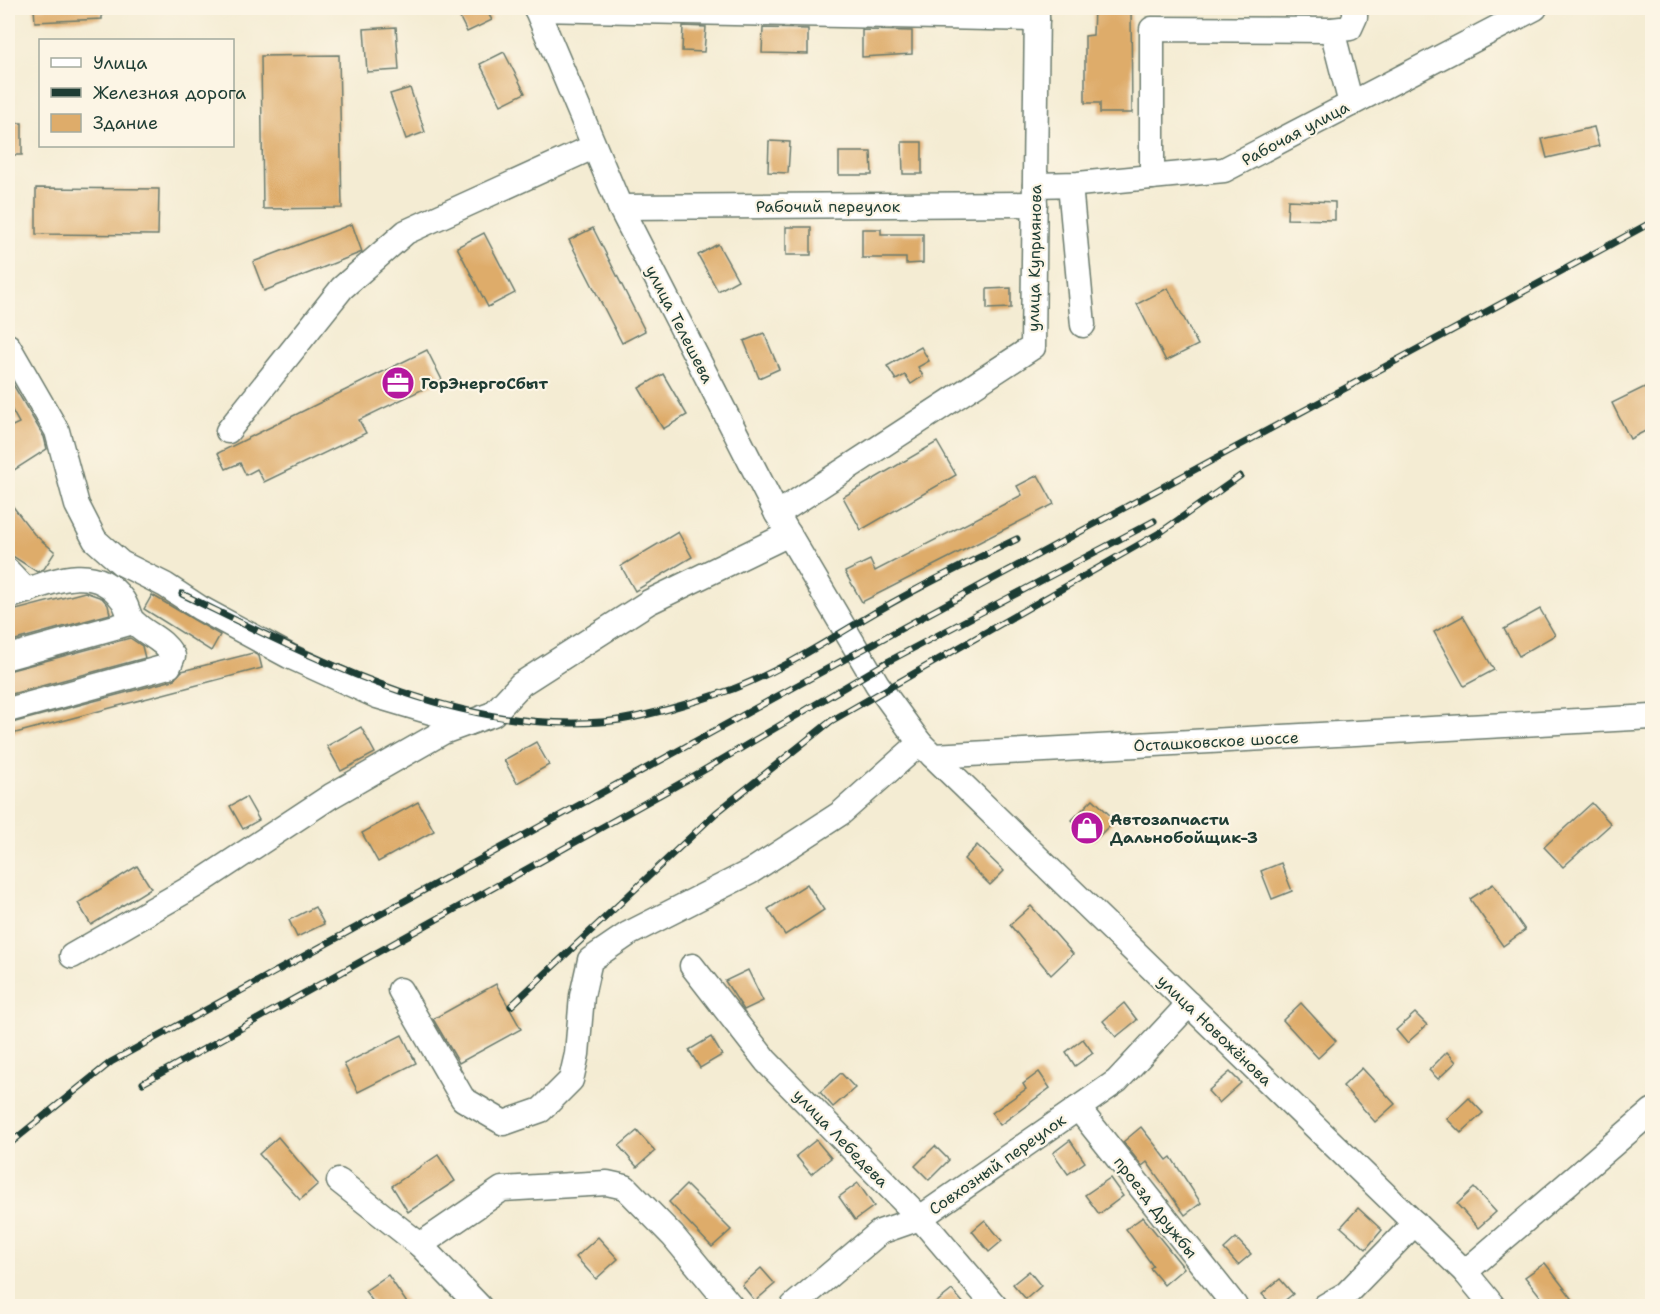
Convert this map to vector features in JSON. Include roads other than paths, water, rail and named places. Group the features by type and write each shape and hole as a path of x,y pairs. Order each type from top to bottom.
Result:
{"street":[{"path":"536,8 1037,13"},
{"name":"улица Телешева","path":"536,8 620,207 783,524 877,684 927,750"},
{"path":"1152,177 1152,29 1332,30 1350,28 1355,17 1355,8"},
{"name":"Рабочая улица","path":"1035,194 1070,184 1224,170 1535,8"},
{"name":"улица Куприянова","path":"783,524 1033,347 1037,13"},
{"path":"1332,30 1351,104"},
{"path":"228,431 342,288 406,232 593,147"},
{"path":"1070,184 1083,325"},
{"name":"Рабочий переулок","path":"620,207 1035,194"},
{"path":"8,346 57,430 77,505 95,540 121,563 165,585 200,608 289,656 376,696 468,723"},
{"path":"72,956 199,883 331,796 443,732 493,714 521,684 650,602 783,524"},
{"path":"8,571 17,594 80,575 96,578 122,598 133,622 164,642 173,656 169,666 8,710"},
{"path":"8,657 133,622"},
{"name":"Осташковское шоссе","path":"927,750 1653,717"},
{"path":"400,990 463,1099 504,1123 541,1110 571,1080 577,1054 582,996 590,960 628,934 750,872 841,813 927,750"},
{"name":"улица Новожёнова","path":"927,750 1466,1272 1493,1306"},
{"name":"улица Лебедева","path":"692,966 766,1061 920,1218 995,1306"},
{"name":"Совхозный переулок","path":"793,1306 880,1232 920,1218 1117,1080 1189,1004"},
{"name":"проезд Дружбы","path":"1078,1108 1235,1306"},
{"path":"1466,1272 1653,1111"},
{"path":"339,1181 420,1245 479,1306"},
{"path":"420,1245 502,1189 607,1183 625,1187 673,1236 732,1306"},
{"path":"1325,1306 1346,1294 1415,1223"}],"railway":[{"path":"8,1145 111,1062 858,652 1652,222"},
{"path":"511,1006 716,813 831,721 1161,532 1240,476"},
{"path":"143,1083 699,773 889,661 1154,521"},
{"path":"182,594 332,665 384,686 437,703 491,716 546,722 601,722 632,718 668,709 750,682 800,657 921,587 1017,539"}],"place":[{"name":"ГорЭнергоСбыт","path":"398,383"},
{"name":"Автозапчасти Дальнобойщик-3","path":"1087,828"}]}
